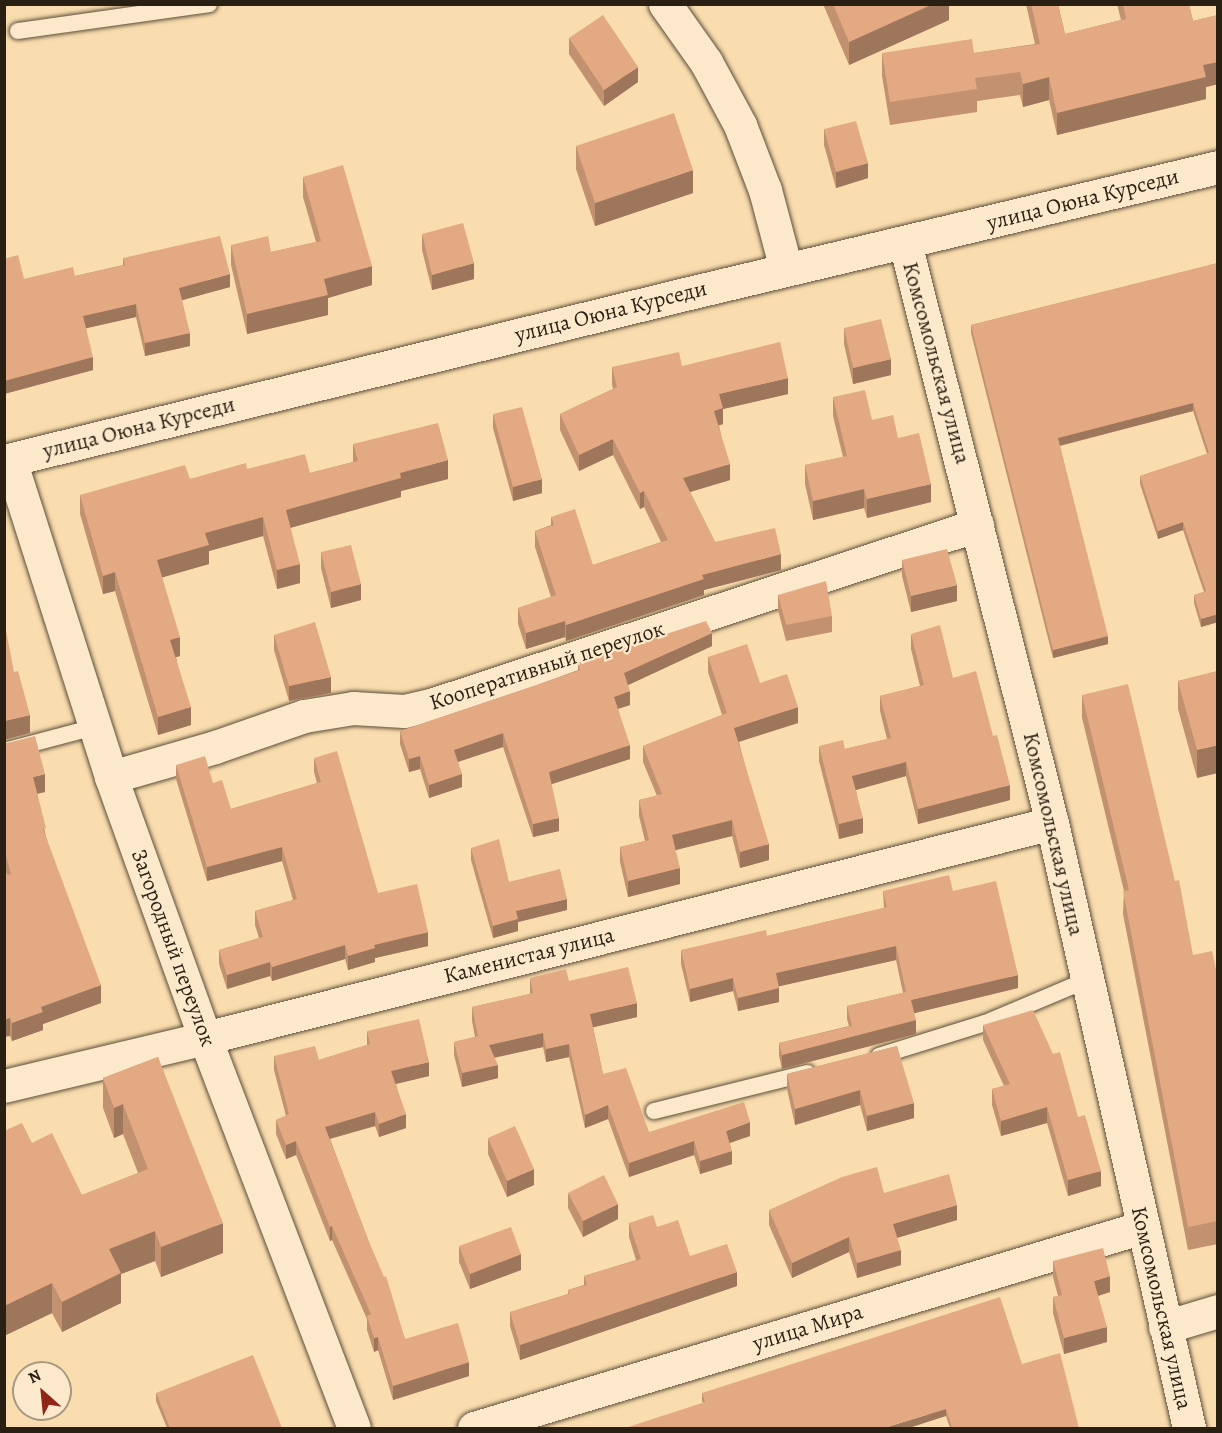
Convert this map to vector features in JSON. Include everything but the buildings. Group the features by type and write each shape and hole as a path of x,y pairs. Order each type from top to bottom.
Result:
{"street":[{"path":"665,4 706,62 740,125 765,190 786,269"},
{"name":"улица Оюна Курседи","path":"7,461 786,269 905,243 1218,167"},
{"name":"Комсомольская улица","path":"905,243 1052,823 1189,1428"},
{"name":"Загородный переулок","path":"7,461 111,777 205,1038 354,1428"},
{"name":"Кооперативный переулок","path":"111,777 215,747 304,716 353,708 404,711 434,704 977,525"},
{"name":"Каменистая улица","path":"4,1086 205,1038 1052,823"},
{"name":"улица Мира","path":"474,1428 1143,1227"},
{"path":"1165,1327 1218,1311"}],"lane":[{"path":"18,31 209,4"},
{"path":"4,751 95,727"},
{"path":"867,1058 985,1023 1087,980"},
{"path":"654,1111 822,1070"}]}
